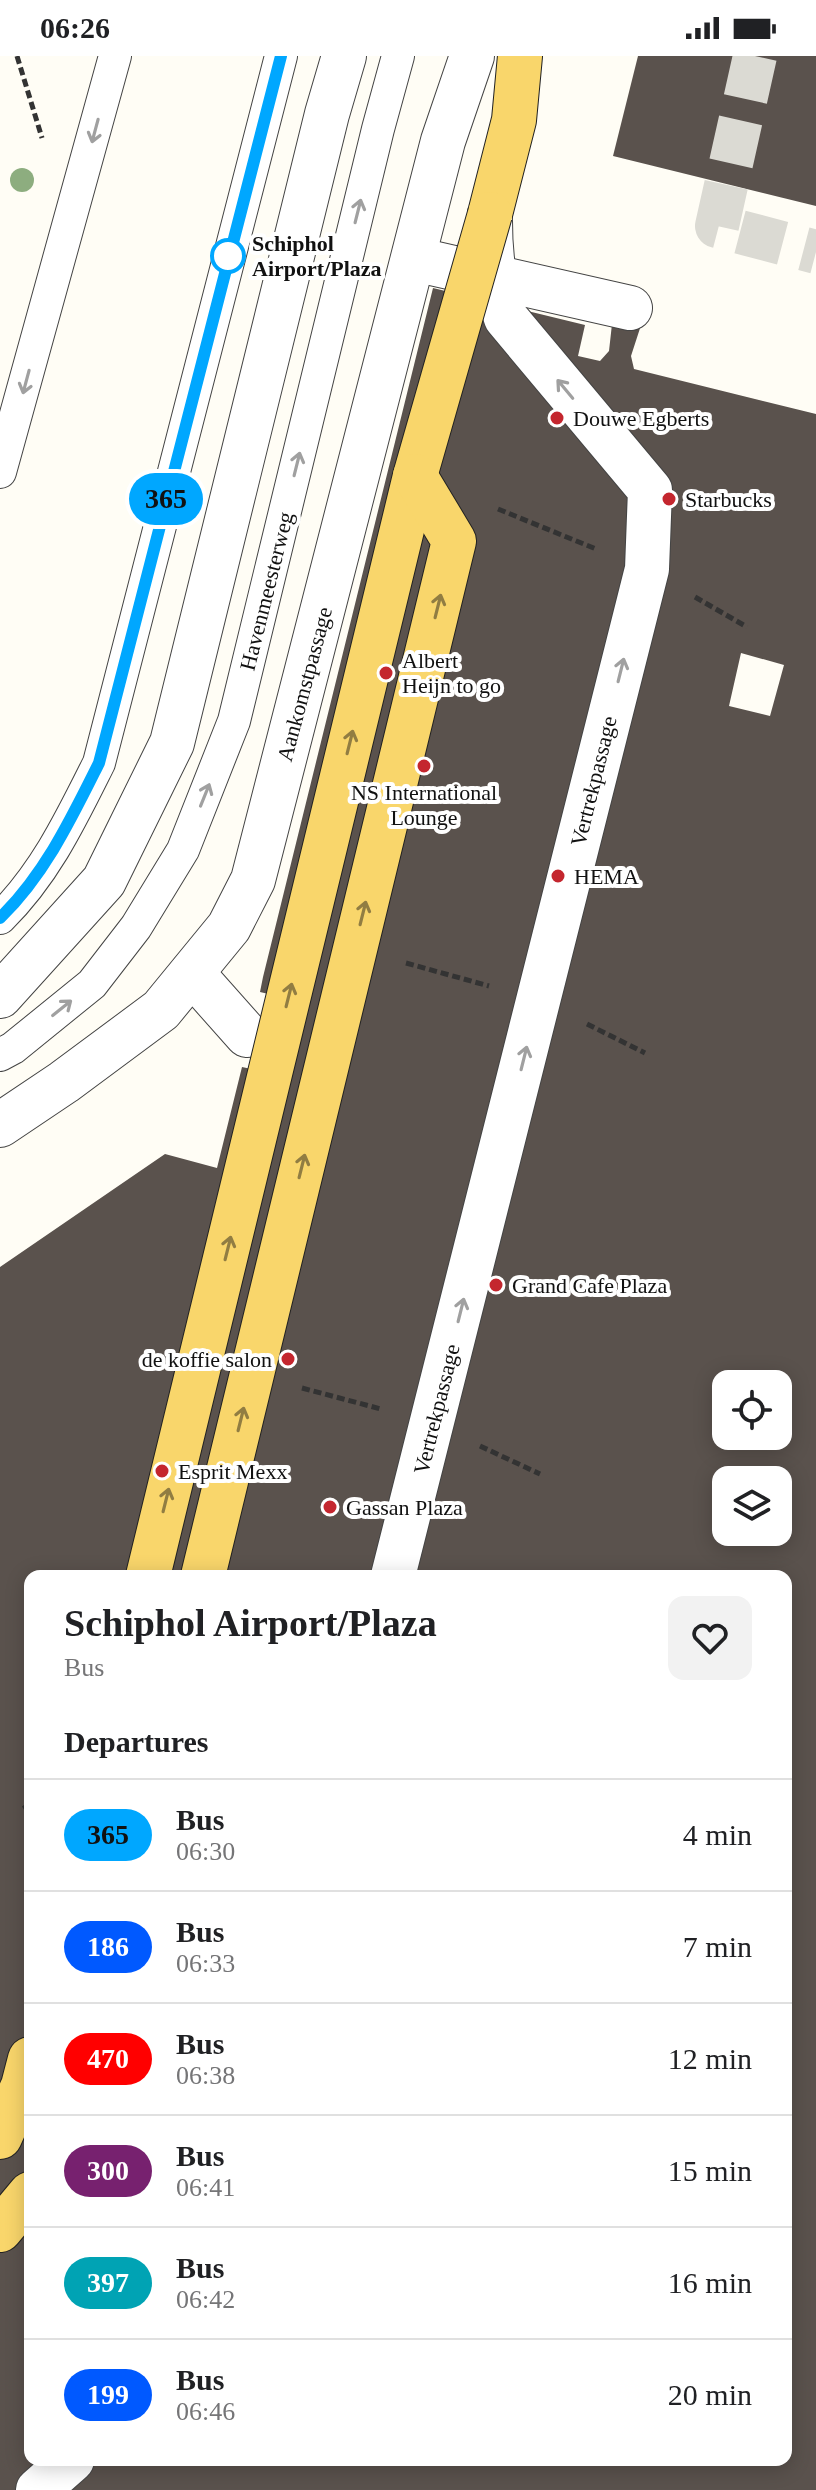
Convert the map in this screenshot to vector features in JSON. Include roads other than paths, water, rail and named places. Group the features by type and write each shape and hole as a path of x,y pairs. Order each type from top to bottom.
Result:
{"main road":[{"path":"514,120 520,56"},
{"path":"149,1570 415,476 483,276 490,214 514,120 541,56"},
{"path":"204,1570 454,541 415,476"},
{"path":"0,2137 24,2082"},
{"path":"0,2230 24,2201"}],"street":[{"path":"0,996 104,881 172,743 327,114 344,56"},
{"name":"Aankomstpassage","path":"0,1125 161,1010 229,927 253,880 443,141 472,56"},
{"path":"414,259 630,308"},
{"name":"Vertrekpassage","path":"395,1570 647,569 650,490 506,318 483,276"},
{"path":"192,973 247,1035"},
{"path":"38,2490 65,2466"}],"lane":[{"path":"0,472 115,56"},
{"path":"0,918 46,863 99,763 281,56"},
{"name":"Havenmeesterweg","path":"0,1055 13,1048 92,984 136,927 183,850 234,721 398,56"}],"tunnel":[{"path":"755,56 717,226 816,252"}],"place":[{"name":"Schiphol Airport/Plaza","path":"228,256"},
{"name":"Douwe Egberts","path":"557,418"},
{"name":"Starbucks","path":"669,499"},
{"name":"Albert Heijn to go","path":"386,673"},
{"name":"NS International Lounge","path":"424,766"},
{"name":"HEMA","path":"558,876"},
{"name":"Grand Cafe Plaza","path":"496,1285"},
{"name":"de koffie salon","path":"288,1359"},
{"name":"Esprit Mexx","path":"162,1471"},
{"name":"Gassan Plaza","path":"330,1507"}]}
